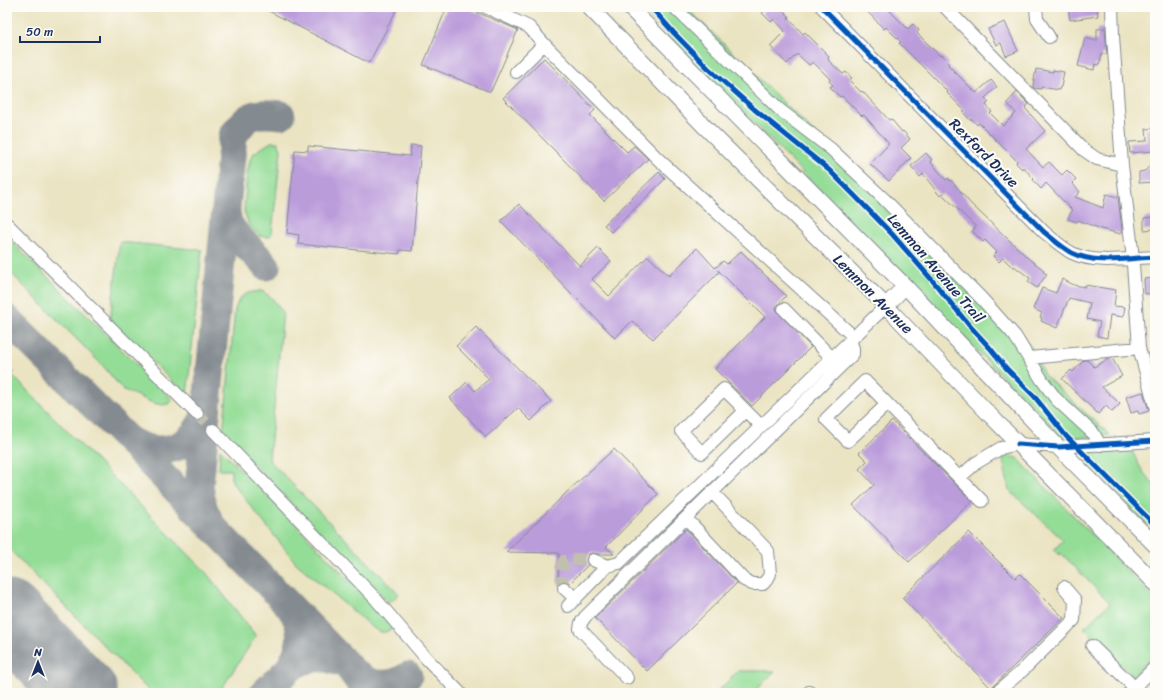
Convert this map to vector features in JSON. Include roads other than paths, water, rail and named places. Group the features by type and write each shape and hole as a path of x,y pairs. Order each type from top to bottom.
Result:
{"main road":[{"name":"Lemmon Avenue","path":"589,7 705,127 886,306 1018,444 1155,583"},
{"name":"Lemmon Avenue","path":"629,7 905,286 1058,447 1155,546"},
{"path":"886,306 905,286"}],"street":[{"path":"486,7 529,27 544,44 658,158 852,339 853,354 585,617 581,623 580,628 627,678"},
{"path":"674,7 780,110 831,148 883,198 983,300 1015,336 1042,380 1056,399 1094,434 1100,445"},
{"name":"Rexford Drive","path":"822,7 1044,232 1064,248 1085,257 1099,260 1155,257"},
{"path":"945,7 1084,150 1098,159 1108,163 1122,165"},
{"path":"1036,7 1037,19 1049,37"},
{"path":"1112,7 1122,165 1133,258 1139,348 1155,406"},
{"path":"516,72 544,44"},
{"path":"7,224 197,414"},
{"path":"564,588 572,603 607,566 619,563 886,306"},
{"path":"784,309 832,358"},
{"path":"1029,358 1139,348"},
{"path":"887,404 848,441 826,419 865,381 982,501"},
{"path":"745,410 702,453 681,431 724,389 745,410 761,426"},
{"path":"213,430 374,597 426,658 460,693"},
{"path":"960,478 976,462 1000,448 1018,444 1058,447 1155,441"},
{"path":"686,518 744,580 752,584 762,584 768,578 770,574 768,551 712,492"},
{"path":"592,560 607,566"},
{"path":"996,693 1022,671 1074,620 1075,600 1064,587"},
{"path":"1092,646 1131,690 1153,674"}],"tunnel":[{"path":"197,414 213,430"},
{"path":"564,588 562,578 564,561 571,559 593,560"}]}
